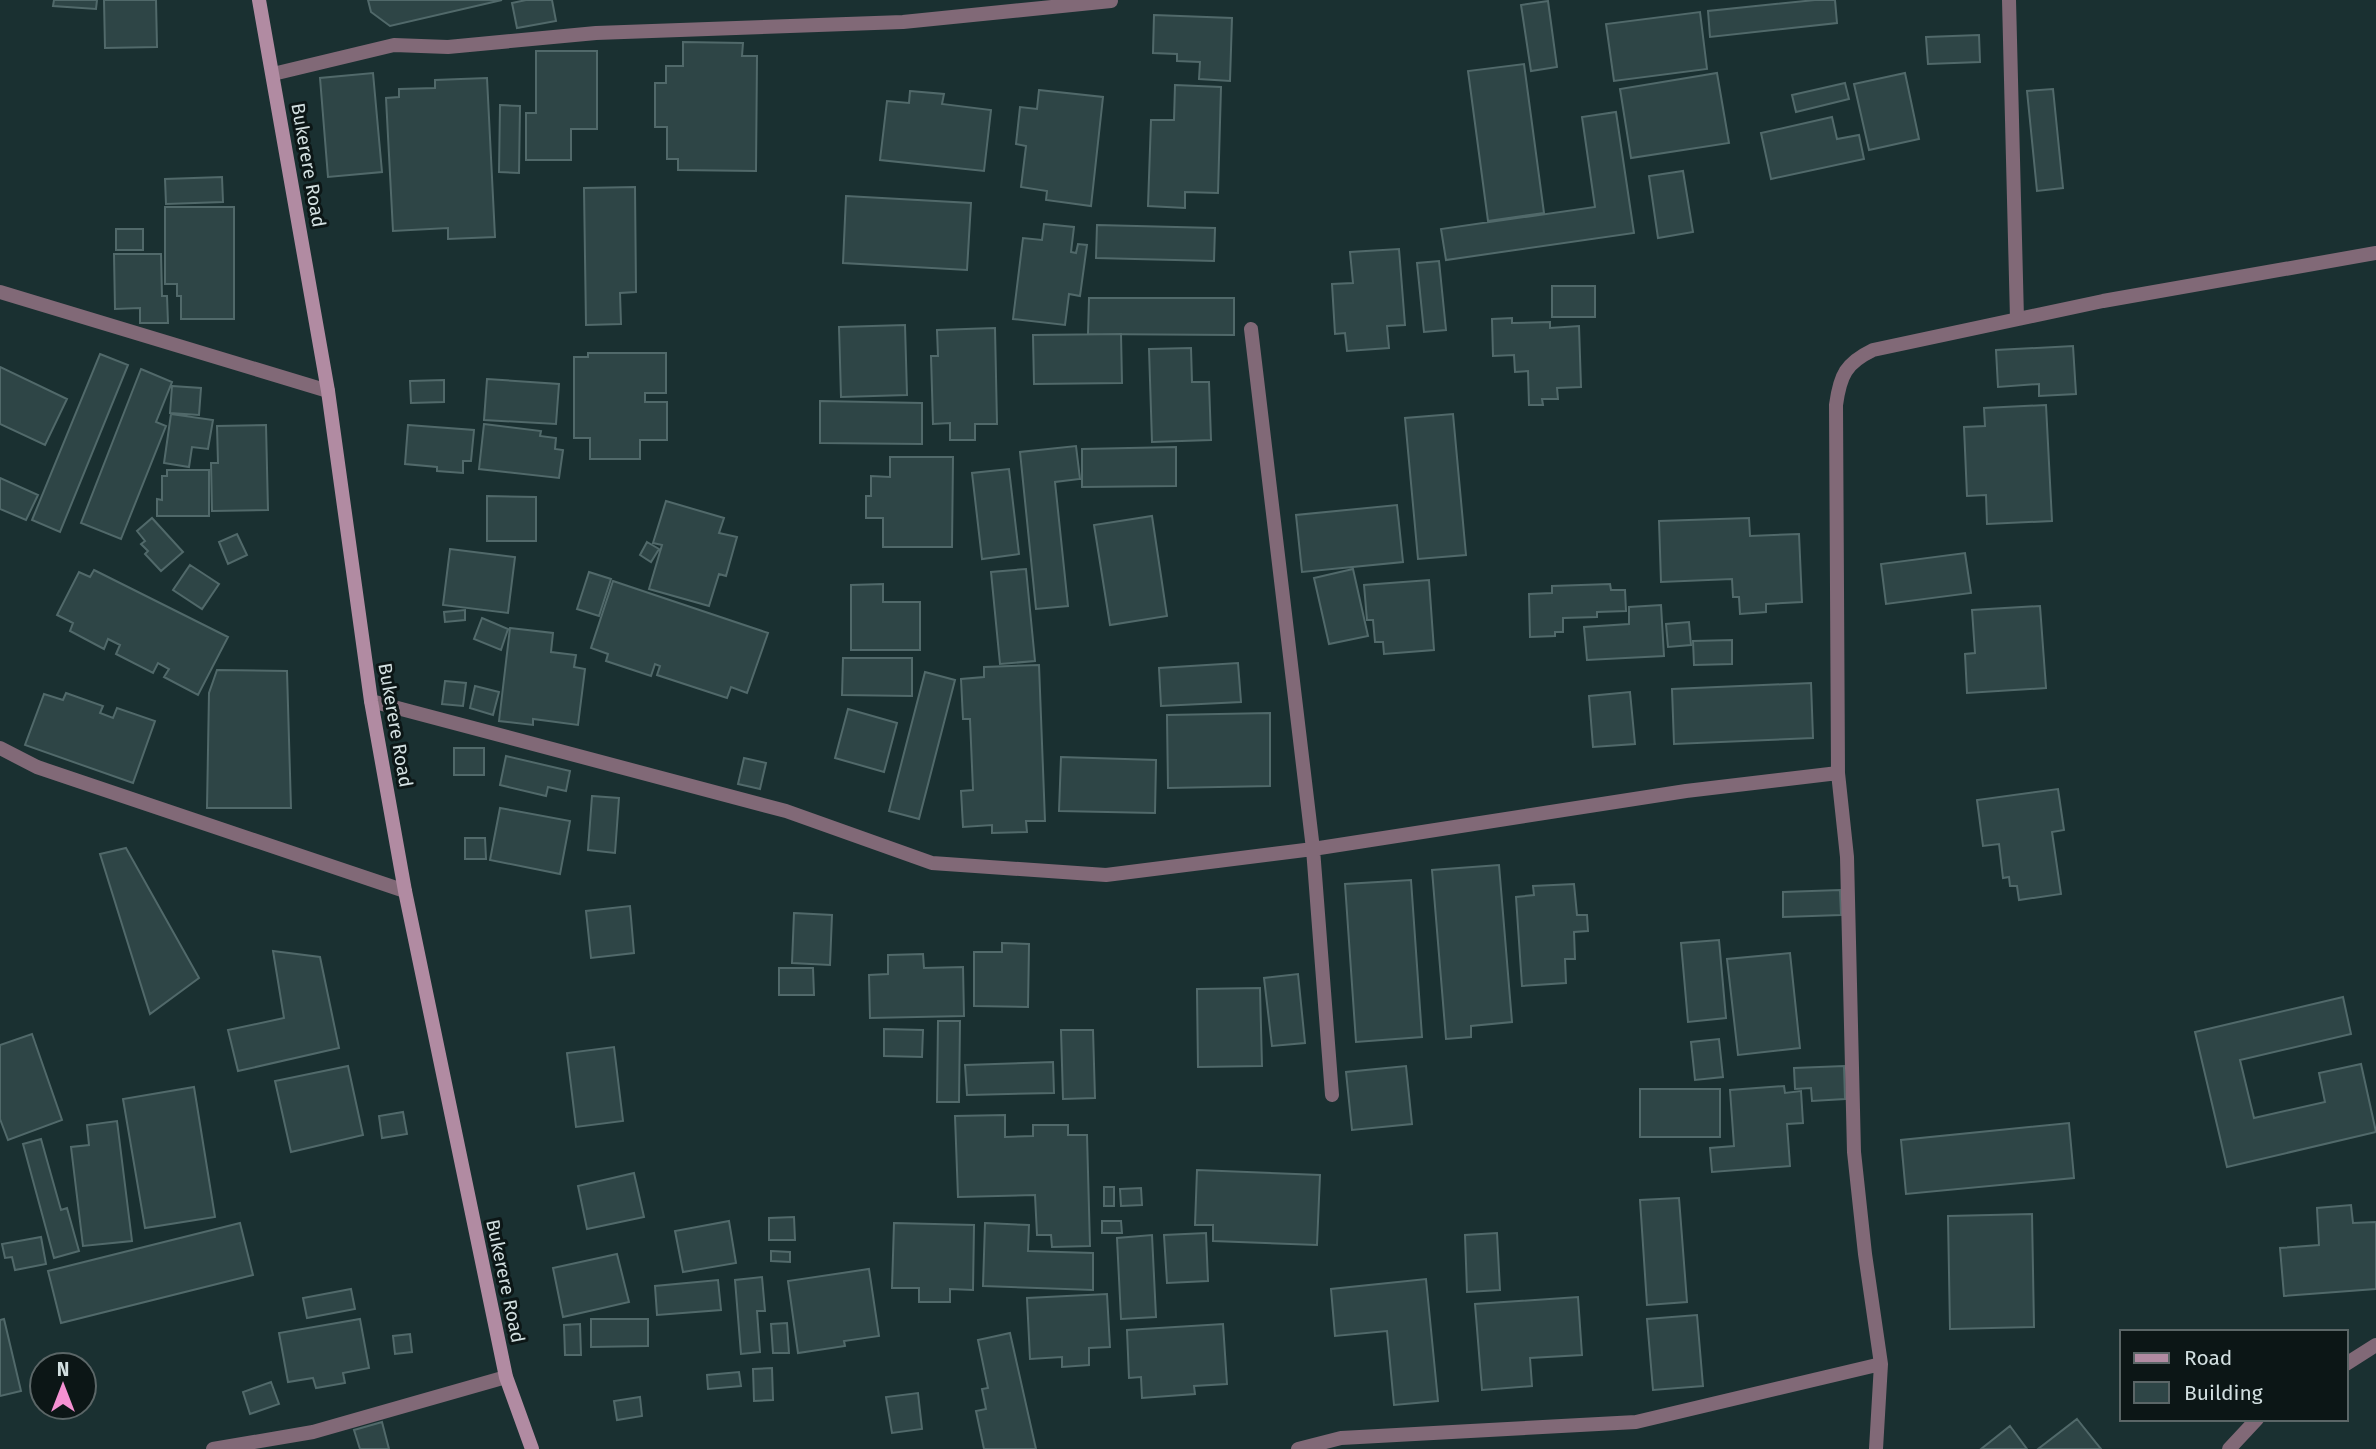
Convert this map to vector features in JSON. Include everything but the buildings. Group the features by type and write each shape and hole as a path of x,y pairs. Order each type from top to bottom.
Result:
{"main road":[{"name":"Bukerere Road","path":"259,0 328,391 371,701 405,891 506,1377 532,1449"}],"street":[{"path":"2008,0 2017,319"},
{"path":"273,74 394,45 448,47 596,33 903,22 1111,1"},
{"path":"1876,1449 1881,1364 1854,1152 1847,857 1838,773 1836,405 1845,370 1856,358 1873,350 2103,301 2376,253"},
{"path":"0,292 328,391"},
{"path":"1251,329 1313,849 1332,1095"},
{"path":"371,701 786,811 932,863 1106,875 1313,849 1686,791 1838,773"},
{"path":"0,748 37,767 405,891"},
{"path":"2348,1363 2376,1345"},
{"path":"1298,1449 1341,1438 1636,1422 1881,1364"},
{"path":"213,1449 313,1432 506,1377"},
{"path":"2228,1449 2255,1421"}]}
